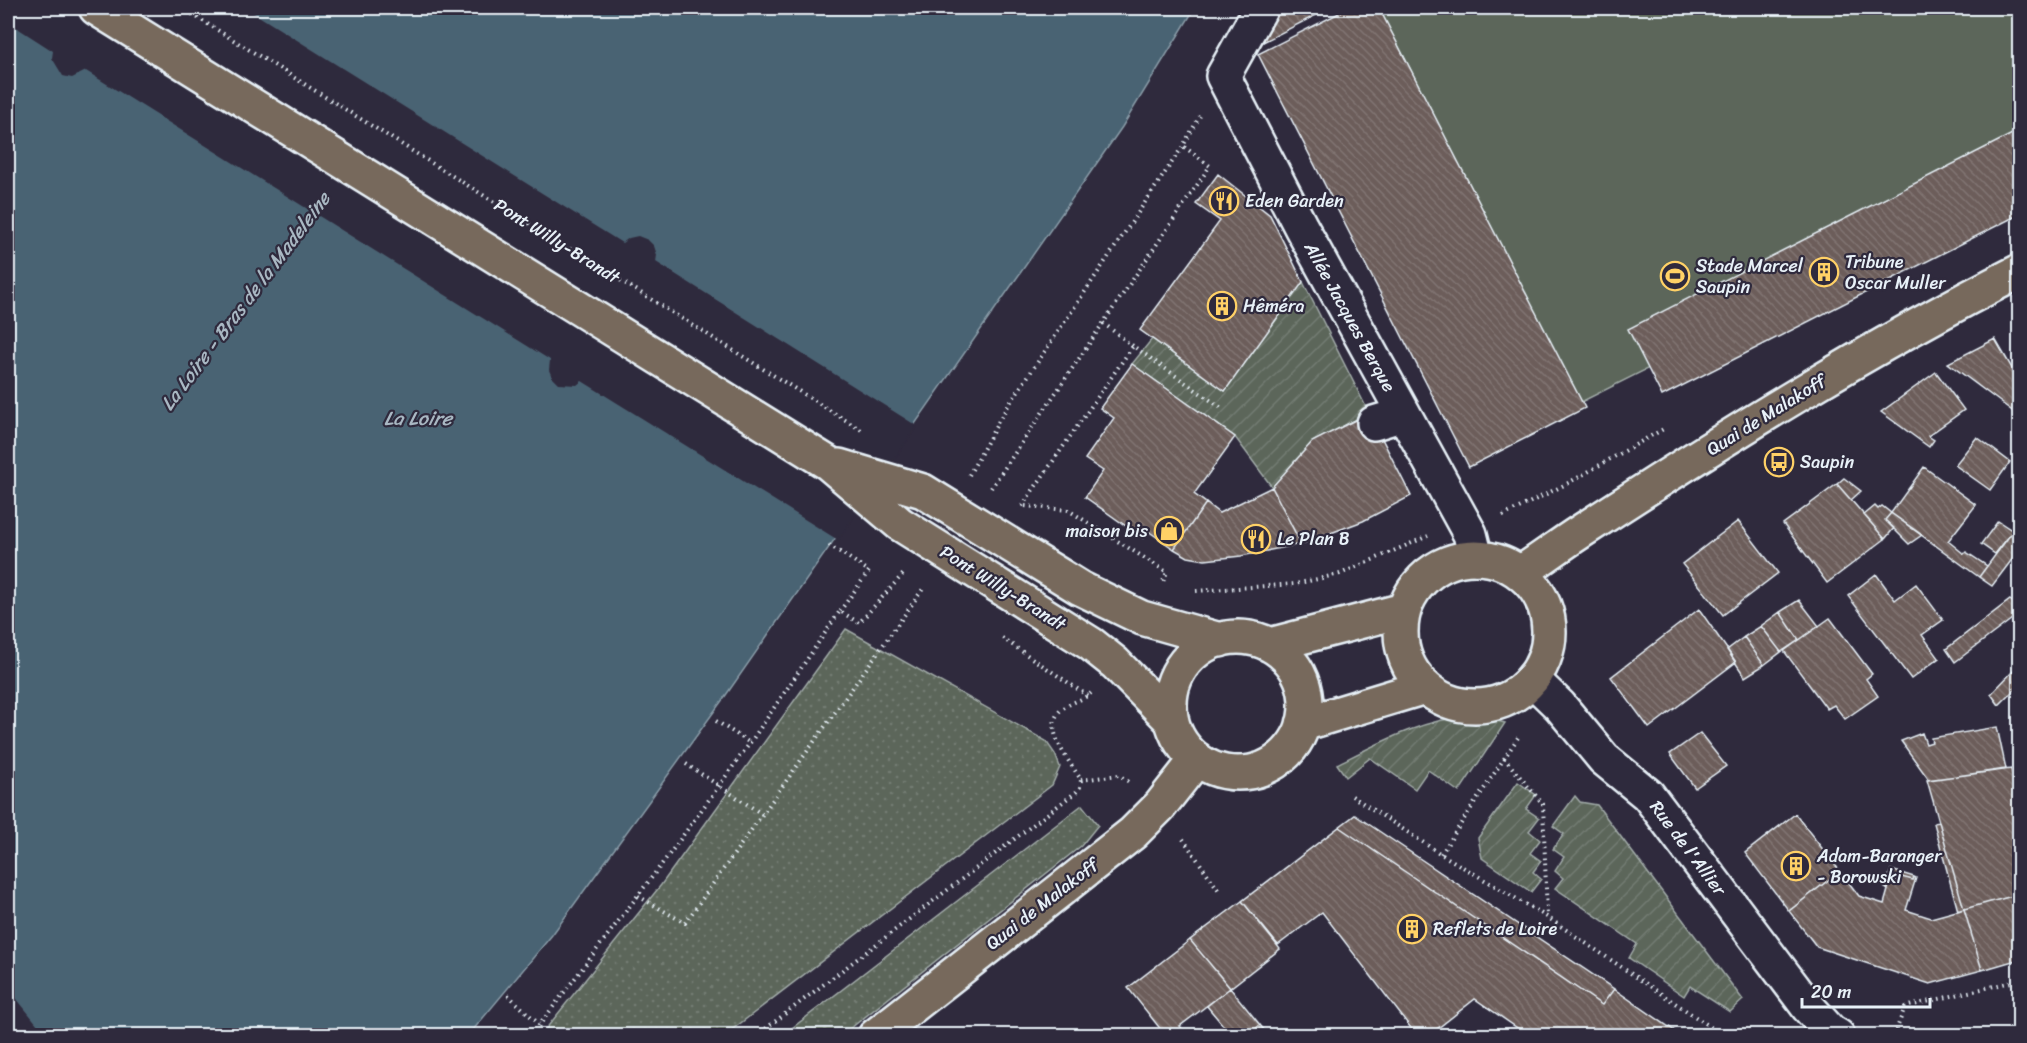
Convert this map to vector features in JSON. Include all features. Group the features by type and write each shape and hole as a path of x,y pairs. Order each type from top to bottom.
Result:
{"main road":[{"name":"Pont Willy-Brandt","path":"96,8 828,463 900,524 1091,644 1115,663 1171,720"},
{"name":"Quai de Malakoff","path":"1520,573 1580,532 1824,379 1910,328 2019,271"},
{"name":"Pont Willy-Brandt","path":"828,463 923,491 1080,588 1142,618 1220,640"},
{"path":"1473,546 1520,573 1544,604 1548,624 1548,643 1542,662 1532,679 1512,696 1487,705 1461,705 1448,701 1425,687 1408,665 1402,647 1401,628 1404,610 1420,583 1445,564 1460,560 1473,546"},
{"path":"1270,645 1404,610"},
{"path":"1240,637 1270,645 1287,658 1299,675 1305,694 1303,724 1291,747 1271,764 1259,770 1233,773 1208,766 1197,759 1181,742 1171,720 1171,695 1180,670 1197,651 1220,640 1240,637"},
{"path":"1303,724 1425,687"},
{"name":"Quai de Malakoff","path":"875,1035 1133,833 1160,806 1197,759"}],"street":[{"path":"1223,76 1261,8"},
{"name":"Allée Jacques Berque","path":"1223,76 1301,227 1391,411 1473,546"},
{"name":"Rue de l'Allier","path":"1532,679 1560,706 1604,759 1648,795 1808,1007 1832,1034"}],"path":[{"name":"Pont Willy-Brandt","path":"182,8 872,436"},
{"path":"975,465 1002,415 1183,146 1223,76"},
{"path":"996,495 988,492 1210,166 1183,146"},
{"path":"1103,323 1223,409"},
{"path":"1021,506 1133,346"},
{"path":"1013,502 1021,506 1068,510 1167,572 1160,590"},
{"path":"1190,591 1295,585 1340,574 1425,536 1473,546"},
{"path":"531,1035 638,896 750,743 869,571 829,545"},
{"path":"840,611 859,623 904,573"},
{"path":"638,896 685,924 925,585"},
{"path":"756,1035 1069,798 1080,787 1081,780 1056,738 1053,727 1062,709 1088,696"},
{"path":"716,721 750,743"},
{"path":"1441,854 1519,736"},
{"path":"1504,758 1543,804 1547,917"},
{"path":"686,764 762,814"},
{"path":"1353,796 1441,854 1547,917 1724,1035"},
{"path":"1160,806 1220,892"},
{"path":"1894,1035 1905,1007 2019,980"},
{"path":"508,995 539,1024"}],"green space":[{"name":"Stade Marcel Saupin","path":"1379,8 2019,8 2019,183 1581,402"},
{"path":"1303,282 1369,413 1312,442 1272,487 1235,437 1132,364 1152,339 1225,391"},
{"path":"846,629 1046,741 1060,767 1052,785 725,1035 541,1035 661,885"},
{"path":"1470,716 1505,723 1459,792 1428,770 1415,789 1370,758 1346,777 1337,764 1385,740 1418,727"},
{"path":"1518,782 1536,795 1526,809 1539,818 1529,831 1540,840 1530,853 1541,861 1533,872 1541,879 1531,892 1482,858 1478,838"},
{"path":"1575,796 1580,802 1597,805 1743,1000 1730,1012 1690,986 1684,996 1629,958 1637,944 1555,888 1563,878 1555,871 1564,857 1553,849 1564,834 1553,826"},
{"path":"1082,805 1098,825 1081,846 842,1035 783,1035"}],"water":[{"name":"La Loire","path":"8,8 1195,8 1122,127 726,695 552,935 468,1036 8,1035"}],"pier":[{"path":"8,8 246,8 622,243 638,236 648,240 654,246 657,255 656,262 917,426 838,540 582,381 577,385 559,384 549,370 550,360 86,71 72,78 63,76 52,58 53,51 8,22"},
{"path":"8,988 46,1035 8,1035"}],"building":[{"path":"1279,8 1330,8 1261,43"},
{"path":"1349,8 1379,8 1585,408 1469,467 1258,54"},
{"name":"Tribune Oscar Muller","path":"2020,130 2020,214 1662,396 1628,329"},
{"name":"Hêméra","path":"1218,174 1270,215 1303,282 1225,391 1140,330 1220,221 1196,204"},
{"path":"1995,339 2020,382 2020,411 2015,413 1948,363"},
{"path":"1132,364 1235,437 1194,494 1206,503 1174,549 1148,531 1143,538 1085,497 1103,471 1085,459 1114,418 1100,408"},
{"path":"1936,372 1964,410 1928,436 1934,440 1929,447 1881,412"},
{"path":"1369,413 1411,496 1363,521 1301,544 1272,487 1312,442"},
{"path":"1977,437 2010,462 1990,490 1955,465"},
{"path":"1924,467 1976,505 1948,541 1964,554 1966,552 1987,566 1979,577 1891,513"},
{"path":"1844,478 1861,491 1851,500 1837,484"},
{"path":"1837,484 1885,539 1827,583 1783,524"},
{"path":"1272,487 1301,544 1241,556 1205,560 1188,557 1174,549 1206,503 1219,513"},
{"path":"1875,506 1878,509 1882,506 1891,513 1885,520 1894,528 1885,539 1864,515"},
{"path":"1891,513 1922,535 1909,544 1885,520"},
{"path":"1738,521 1778,573 1723,615 1682,564"},
{"path":"1998,521 2013,531 1995,554 1981,544"},
{"path":"2013,531 2020,537 2020,549 1992,586 1979,577"},
{"path":"1876,574 1895,600 1916,584 1943,620 1922,635 1939,658 1911,679 1848,596"},
{"path":"1799,600 1819,626 1799,640 1780,612"},
{"path":"2010,600 2020,607 2020,613 1955,662 1946,649"},
{"path":"1699,609 1736,662 1649,728 1611,677"},
{"path":"1780,612 1799,640 1781,652 1761,626"},
{"path":"1830,618 1872,674 1866,679 1878,696 1845,719 1834,705 1827,709 1784,651"},
{"path":"1761,626 1781,652 1764,665 1744,637"},
{"path":"1744,637 1764,665 1745,677 1727,650"},
{"path":"2018,666 2020,684 1999,705 1991,694"},
{"path":"1997,727 2006,769 1929,780 1901,741 1922,733 1926,744 1932,742 1931,738"},
{"path":"1700,733 1726,766 1695,788 1670,754"},
{"path":"2011,769 2020,802 2020,894 1964,909 1927,780"},
{"name":"Adam-Baranger - Borowski","path":"1795,814 1840,871 1789,911 1745,853"},
{"path":"1355,815 1614,989 1602,1005 1339,827"},
{"path":"1939,822 1964,909 1958,911 1934,823"},
{"name":"Reflets de Loire","path":"1339,827 1602,1005 1614,989 1682,1036 1529,1036 1475,999 1428,1036 1417,1036 1322,912 1278,945 1242,901"},
{"path":"1891,870 1914,877 1913,880 1902,877 1891,883 1888,889 1885,888"},
{"path":"1840,871 1859,896 1884,904 1888,890 1885,888 1888,889 1891,883 1902,877 1913,880 1914,877 1916,878 1906,910 1931,918 1964,909 1982,970 1930,984 1817,947 1789,911"},
{"path":"2020,894 2020,959 1982,970 1964,909"},
{"path":"1242,901 1280,949 1230,988 1190,940"},
{"path":"1190,940 1230,988 1180,1026 1184,1031 1179,1036 1166,1036 1128,988"},
{"path":"1230,988 1260,1025 1247,1036 1232,1036 1207,1006"},
{"path":"1260,1025 1269,1036 1247,1036"}],"railway":[{"path":"8,1029 12,1036"}],"place":[{"name":"Eden Garden","path":"1224,201"},
{"name":"Tribune Oscar Muller","path":"1824,272"},
{"name":"Stade Marcel Saupin","path":"1675,276"},
{"name":"Hêméra","path":"1222,306"},
{"name":"Saupin","path":"1779,462"},
{"name":"maison bis","path":"1169,531"},
{"name":"Le Plan B","path":"1256,539"},
{"name":"Adam-Baranger - Borowski","path":"1796,866"},
{"name":"Reflets de Loire","path":"1412,929"}],"water label":[{"name":"La Loire - Bras de la Madeleine","path":"245,301"}]}
